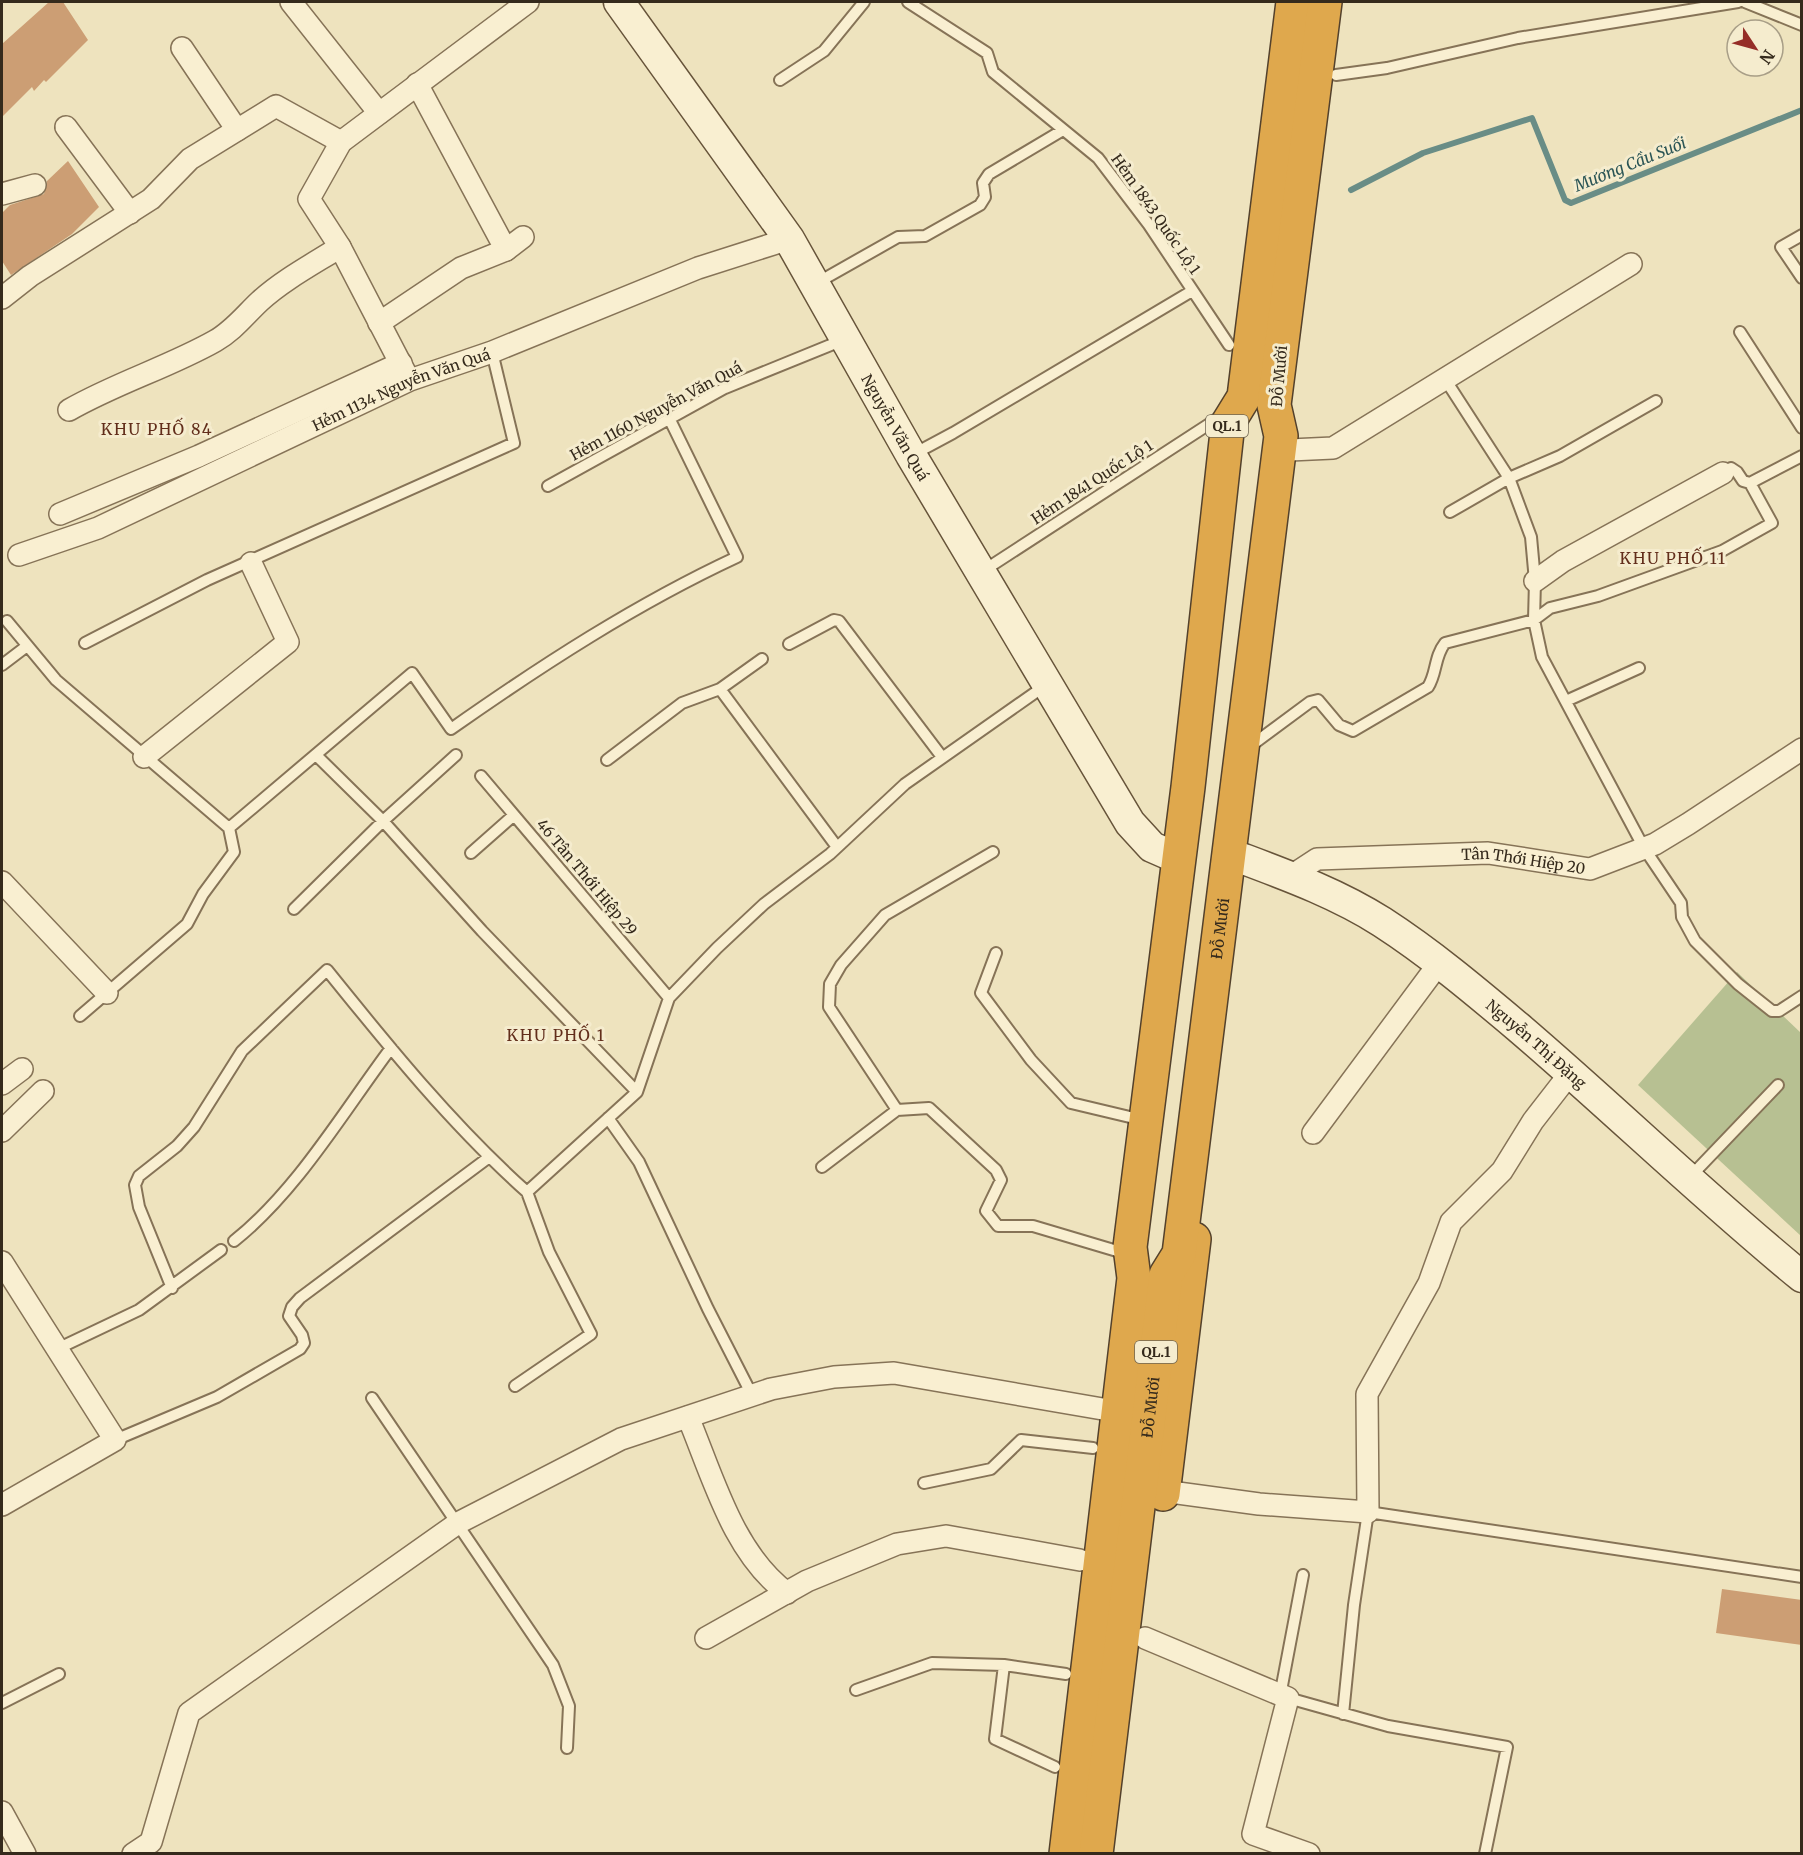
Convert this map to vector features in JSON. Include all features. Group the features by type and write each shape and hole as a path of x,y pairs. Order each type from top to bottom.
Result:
{"highway":[{"name":"Đỗ Mười","path":"1044,1854 1093,1448 1109,1410 1134,1278 1130,1247 1220,417 1273,2"},
{"name":"Đỗ Mười","path":"1066,1854 1109,1410 1117,1251 1173,854 1188,787 1228,423 1244,397 1293,2"},
{"name":"Đỗ Mười","path":"1249,743 1281,436 1274,405 1325,2"},
{"name":"Đỗ Mười","path":"1096,1854 1166,1275 1179,1254 1290,450 1345,2"},
{"name":"Đỗ Mười","path":"1119,1854 1163,1491 1234,857"}],"main road":[{"name":"Nguyễn Văn Quá","path":"619,2 789,239 911,455 1130,823 1146,843 1173,854"},
{"name":"Nguyễn Thị Đặng","path":"1234,857 1291,876 1380,921 1440,962 1571,1072 1688,1179 1798,1267"}],"street":[{"path":"291,2 379,113"},
{"path":"60,514 405,372 340,247 309,199 341,142 528,2"},
{"path":"182,48 237,130"},
{"path":"417,84 506,250"},
{"path":"2,298 30,276 151,200 190,159 276,106 341,142"},
{"path":"66,127 130,213"},
{"path":"2,194 34,184"},
{"path":"379,323 460,268 506,250 523,237"},
{"name":"Hẻm 1134 Nguyễn Văn Quá","path":"19,555 98,528 405,372 492,352 698,268 789,239"},
{"path":"69,410 105,389 216,341 242,322 259,302 289,279 340,247"},
{"path":"1290,450 1333,448 1631,264"},
{"path":"1535,581 1563,561 1723,472"},
{"path":"144,757 288,642 251,562"},
{"name":"Tân Thới Hiệp 20","path":"1291,876 1317,860 1488,853 1590,869 1644,848 1688,825 1802,749"},
{"path":"2,882 107,993"},
{"path":"1313,1133 1440,962"},
{"path":"2,1084 22,1069"},
{"path":"1163,1491 1259,1504 1368,1512 1367,1394 1430,1283 1451,1222 1502,1172 1533,1121 1571,1072"},
{"path":"2,1131 43,1091"},
{"path":"2,1262 115,1440 2,1505"},
{"path":"133,1854 151,1842 189,1713 458,1523 621,1439 771,1389 834,1377 894,1373 1109,1410"},
{"path":"688,1417 742,1545 768,1579 787,1593"},
{"path":"706,1638 807,1581 897,1544 946,1536 1080,1560"},
{"path":"1145,1638 1231,1672 1284,1697 1253,1834 1309,1854"},
{"path":"2,1812 25,1854"}],"lane":[{"path":"780,80 824,51 864,2"},
{"name":"Hẻm 1843 Quốc Lộ 1","path":"908,2 987,53 993,72 1098,158 1149,225 1229,345"},
{"path":"1336,75 1387,68 1518,38 1738,2"},
{"path":"1745,2 1802,25"},
{"path":"815,284 898,237 925,236 974,208 985,197 983,183 989,174 1063,130"},
{"path":"1802,235 1781,247 1802,278"},
{"path":"911,455 953,433 1192,291"},
{"path":"1740,332 1802,428"},
{"name":"Hẻm 1160 Nguyễn Văn Quá","path":"548,486 725,388 846,339"},
{"path":"86,643 207,580 251,562 323,526 514,443 492,352"},
{"path":"1445,379 1509,478 1531,537 1535,581 1534,620 1542,657 1644,848 1681,903 1682,917 1695,941 1738,984 1772,1011 1779,1011 1802,996"},
{"path":"1450,512 1509,478 1560,456 1656,401"},
{"name":"Hẻm 1841 Quốc Lộ 1","path":"981,572 1220,417"},
{"path":"229,828 317,756 412,673 451,729 556,658 683,582 737,557 670,420"},
{"path":"1723,472 1731,468 1735,469 1743,481 1750,483 1802,456"},
{"path":"1249,743 1310,702 1318,700 1339,725 1353,731 1428,687 1434,678 1439,651 1445,643 1534,620 1550,608 1598,596 1722,551 1772,523 1750,483"},
{"path":"789,644 834,620 839,621 942,757"},
{"path":"7,621 56,680 229,828 234,852 203,894 187,924 80,1016"},
{"path":"2,665 27,646"},
{"path":"607,760 682,703 720,689 762,659"},
{"path":"1566,701 1639,668"},
{"path":"527,1192 636,1092 669,998 764,904 837,847 905,784 1046,685"},
{"path":"720,689 837,847"},
{"path":"294,909 383,821 456,755"},
{"path":"317,756 383,821 482,931 636,1092"},
{"name":"46 Tân Thới Hiệp 29","path":"481,776 669,998"},
{"path":"471,853 514,815"},
{"path":"897,1110 829,1007 830,984 841,965 885,915 993,852"},
{"path":"996,953 981,993 1031,1060 1071,1103 1134,1118"},
{"path":"172,1288 139,1208 135,1185 139,1176 177,1146 194,1127 242,1051 327,970 391,1048 488,1158 527,1192 549,1252 591,1334 515,1386"},
{"path":"234,1241 251,1228 289,1187 391,1048"},
{"path":"1688,1179 1778,1085"},
{"path":"822,1167 897,1110 929,1108 996,1170 1001,1180 986,1210 998,1226 1033,1226 1117,1251"},
{"path":"608,1118 639,1162 708,1309 752,1395"},
{"path":"115,1440 217,1397 300,1349 304,1343 302,1335 290,1316 292,1307 300,1298 488,1158"},
{"path":"57,1349 130,1314 172,1288 222,1250"},
{"path":"372,1398 553,1665 569,1706 567,1748"},
{"path":"924,1483 991,1469 1021,1440 1093,1448"},
{"path":"1343,1714 1354,1605 1368,1512 1802,1576"},
{"path":"1303,1575 1284,1697 1388,1726 1507,1747 1485,1854"},
{"path":"856,1690 932,1663 1004,1665 1066,1674"},
{"path":"1004,1665 995,1739 1055,1767"},
{"path":"2,1703 59,1674"}],"green space":[{"path":"1737,972 1801,1033 1801,1236 1638,1085"}],"building":[{"path":"49,2 63,2 88,40 46,82 44,80 34,91 32,87 2,117 2,44"},
{"path":"68,161 99,207 72,234 11,275 2,261 2,213 10,205 44,194 47,181"},
{"path":"1722,1589 1802,1600 1802,1645 1716,1633"}],"waterway":[{"name":"Mương Cầu Suối","path":"1351,190 1423,153 1532,118 1565,200 1571,203 1802,110"}],"district":[{"name":"KHU PHỐ 84","path":"157,429"},
{"name":"KHU PHỐ 11","path":"1673,558"},
{"name":"KHU PHỐ 1","path":"556,1035"}]}
